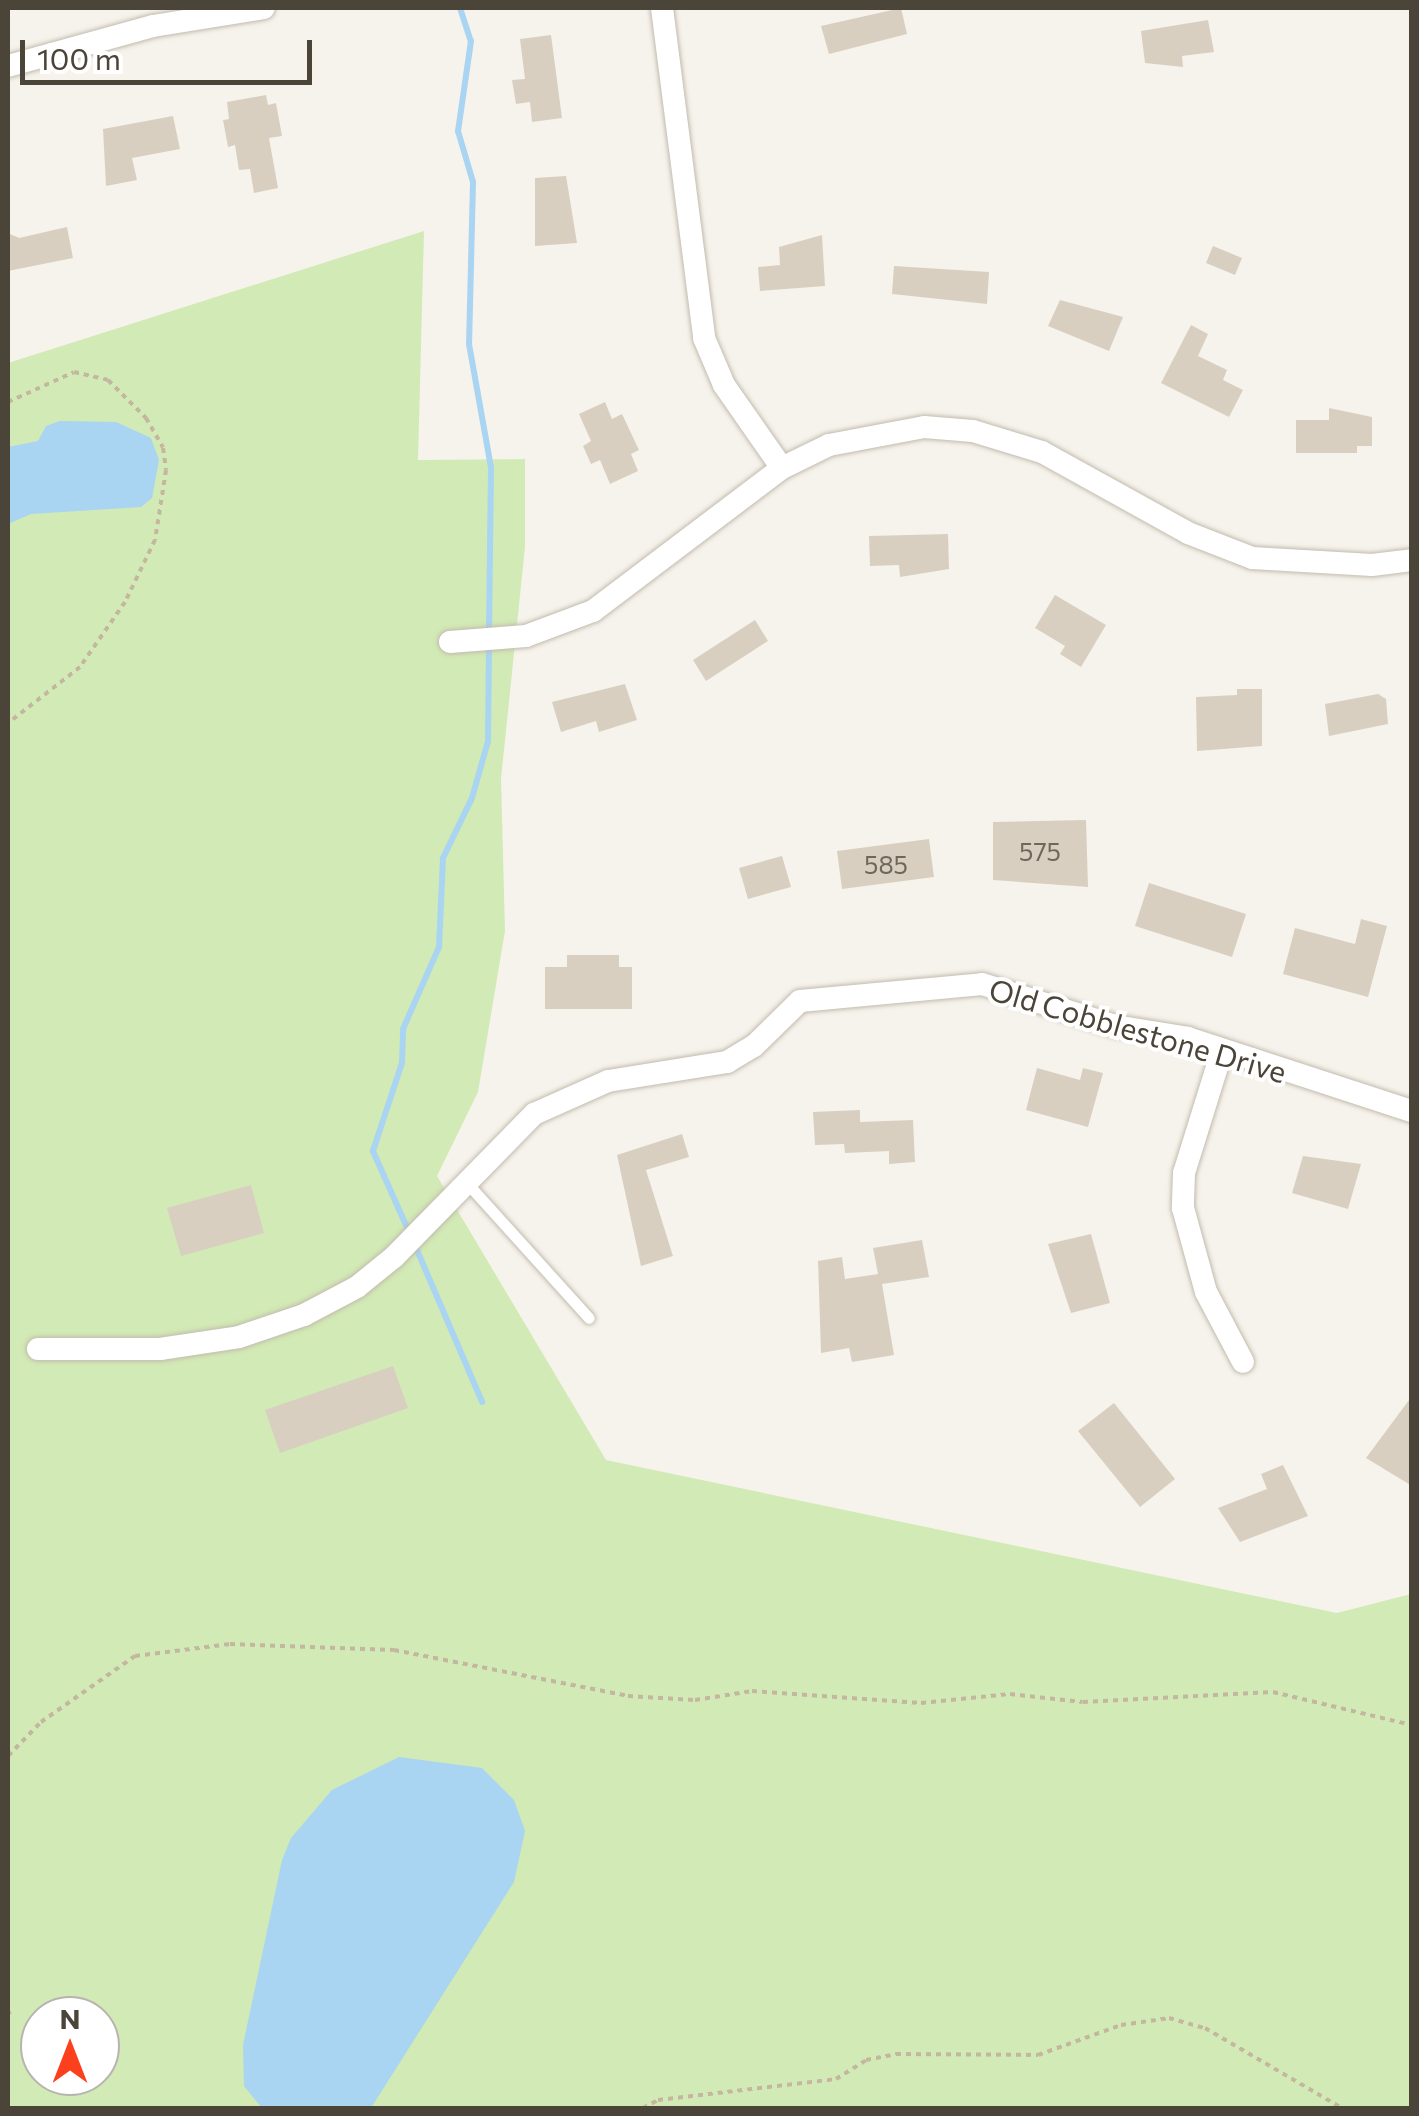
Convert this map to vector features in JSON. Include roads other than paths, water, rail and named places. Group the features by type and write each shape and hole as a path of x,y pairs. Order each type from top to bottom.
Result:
{"street":[{"path":"8,66 150,16 264,8"},
{"path":"662,8 704,338 724,385 782,468"},
{"path":"450,642 526,636 593,611 782,468 876,432 973,431 1042,452 1188,533 1252,558 1372,565 1412,560"},
{"name":"Old Cobblestone Drive","path":"466,1182 534,1114 608,1081 727,1062 800,1001 982,984 1222,1051 1412,1111"},
{"path":"1222,1051 1184,1173 1183,1208 1206,1292 1243,1362"},
{"path":"38,1349 160,1350 240,1337 304,1315 358,1287 394,1257 466,1182"}],"lane":[{"path":"466,1182 589,1318"}],"water":[{"path":"60,421 116,422 151,438 159,460 152,498 141,507 31,514 8,524 8,447 38,441 46,426"},
{"path":"399,1757 482,1768 514,1800 525,1831 514,1882 371,2108 262,2108 244,2086 243,2045 282,1860 291,1838 332,1790"}],"waterway":[{"path":"460,8 471,41 458,131 473,182 469,344 491,468 489,632"},
{"path":"409,1232 373,1151 402,1063 403,1029 439,947 443,858 472,798 488,741 489,644"},
{"path":"414,1243 482,1402"}]}
